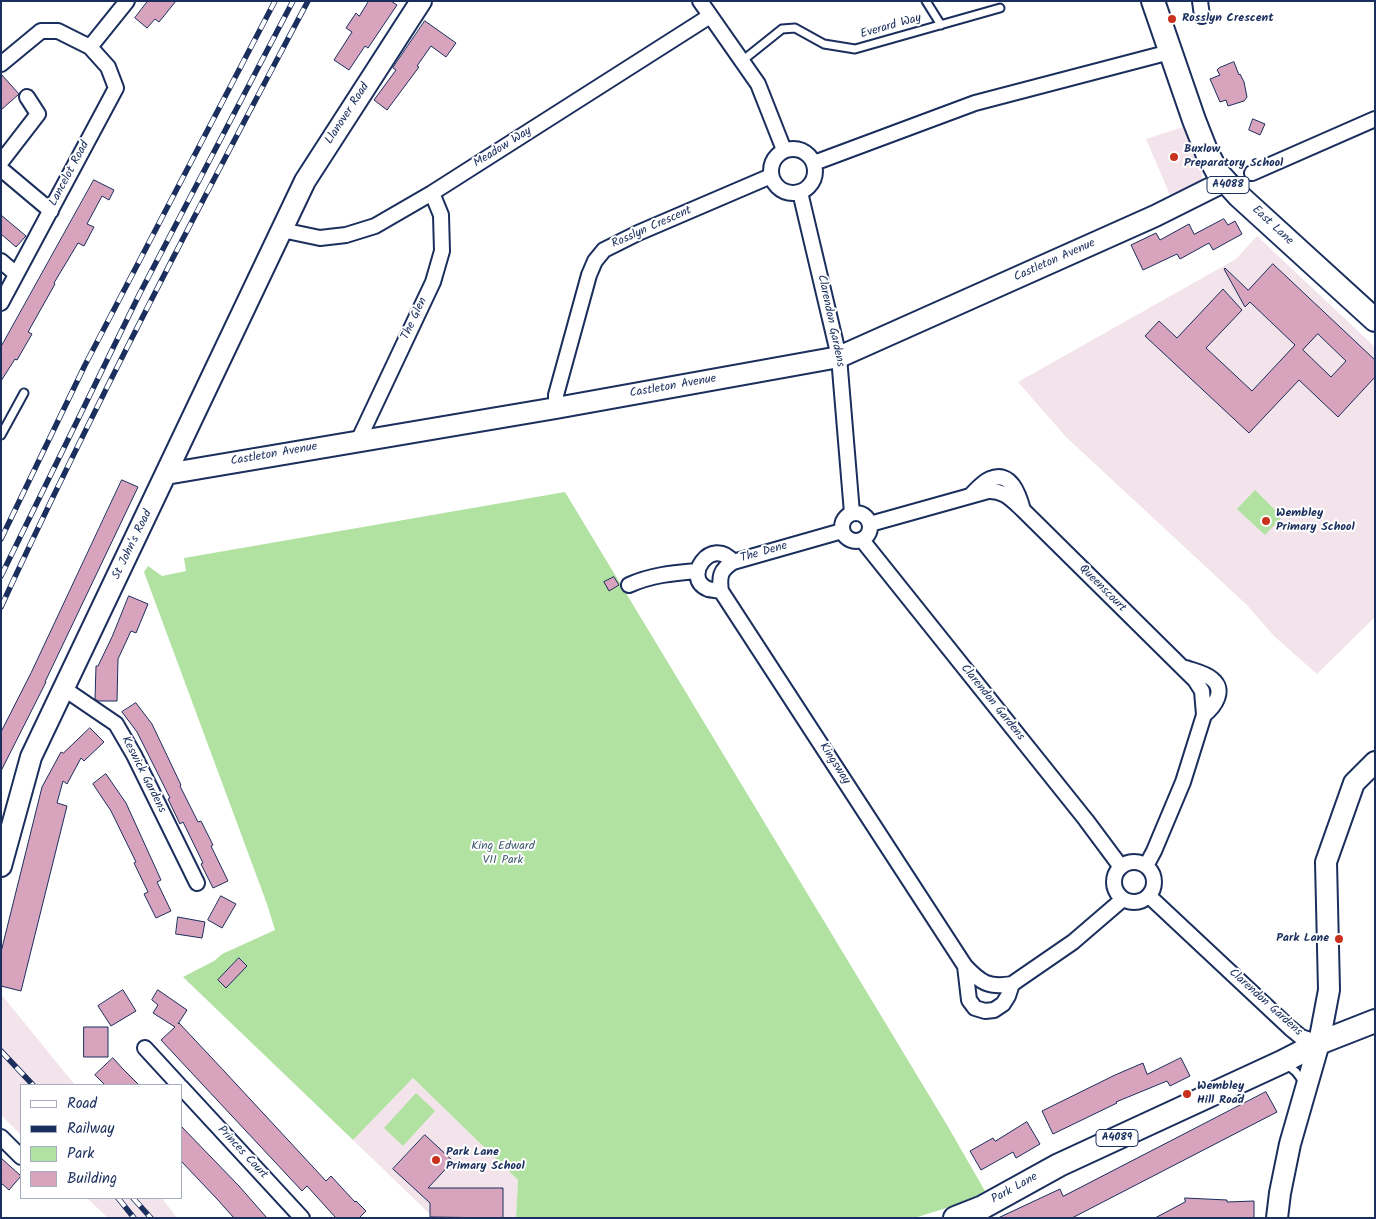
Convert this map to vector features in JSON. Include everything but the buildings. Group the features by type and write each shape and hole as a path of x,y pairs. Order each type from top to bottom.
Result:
{"main road":[{"name":"East Lane","path":"1153,1 1207,153 1218,173 1375,320"},
{"name":"A4089","path":"1319,1043 1375,1020"},
{"name":"Park Lane","path":"955,1218 983,1206 1059,1165 1319,1043"}],"street":[{"path":"1,64 41,31 58,31 90,47 127,1"},
{"name":"Llanover Road","path":"282,230 305,181 421,1"},
{"path":"700,1 758,84 784,150"},
{"path":"1200,1 1202,16"},
{"name":"Meadow Way","path":"282,230 320,238 346,235 375,226 710,16"},
{"name":"Lancelot Road","path":"1,303 116,88 108,67 90,47"},
{"path":"814,163 975,103 1170,52"},
{"path":"1,162 38,114 26,97"},
{"path":"1252,173 1375,119"},
{"path":"800,149 807,153 814,163 814,178 810,185 800,192 785,192 778,188 771,176 770,168 772,161 777,154 784,150 800,149"},
{"path":"1,169 51,211"},
{"name":"Rosslyn Crescent","path":"556,408 556,395 589,275 595,260 604,250 771,176"},
{"name":"Castleton Avenue","path":"166,474 556,408 839,357 1155,216 1225,181"},
{"name":"The Glen","path":"358,440 436,274 442,251 441,215 432,192"},
{"name":"Clarendon Gardens","path":"800,192 839,357 852,513"},
{"name":"St John's Road","path":"1,866 31,757 282,230"},
{"path":"1,262 16,274"},
{"name":"Queenscourt","path":"870,524 988,491 996,490 1003,493 1023,510 1182,667 1212,679 1218,688 1218,699 1204,715 1183,782 1146,866"},
{"path":"852,513 862,514 870,524 869,534 862,540 850,540 842,531 842,521 852,513"},
{"name":"The Dene","path":"697,571 702,561 711,554 720,554 728,557 733,562 842,531"},
{"name":"Clarendon Gardens","path":"862,540 1086,820 1121,867"},
{"path":"629,585 658,575 697,571 699,580 707,589 721,591 719,578 726,567 733,562"},
{"name":"Kingsway","path":"721,591 965,966 978,980 992,985 1012,984 1073,942 1123,899"},
{"name":"Keswick Gardens","path":"63,688 116,724 134,755 197,883"},
{"path":"1277,1218 1290,1144 1319,1043 1328,990 1326,862 1354,784 1375,762"},
{"path":"1134,862 1146,866 1154,877 1153,890 1149,896 1137,902 1123,899 1118,894 1114,880 1116,873 1121,867 1126,863 1134,862"},
{"name":"Clarendon Gardens","path":"1149,896 1290,1028 1301,1037 1319,1043"},
{"name":"Kingsway","path":"965,966 969,1000 975,1008 984,1011 994,1010 1003,1004 1012,984"},
{"name":"Princes Court","path":"145,1048 178,1084"},
{"name":"Princes Court","path":"182,1088 302,1218"},
{"path":"1,1137 20,1156"}],"lane":[{"path":"926,1 941,25"},
{"name":"Everard Way","path":"742,61 782,29 795,28 824,44 856,50 1000,8"},
{"path":"1,435 24,393"},
{"path":"1282,1062 1296,1072 1307,1088"}],"shaded area":[{"name":"Buxlow Preparatory School","path":"1183,127 1202,174 1202,181 1170,195 1146,139"},
{"name":"Wembley Primary School","path":"1257,236 1375,347 1375,617 1317,674 1274,636 1247,605 1066,437 1018,382 1236,259"},
{"path":"1,994 74,1084 20,1084 20,1134 1,1115"},
{"name":"Park Lane Primary School","path":"413,1078 518,1180 516,1218 434,1218 353,1140"},
{"path":"88,1199 163,1199 177,1218 108,1218"}],"green space":[{"path":"1255,490 1282,517 1265,535 1237,509"},
{"name":"King Edward VII Park","path":"565,492 985,1191 966,1202 914,1218 516,1218 518,1180 413,1078 353,1140 183,977 214,961 222,954 275,930 144,572 148,566 162,576 186,571 184,558"},
{"path":"416,1093 435,1111 403,1146 384,1128"}],"railway":[{"path":"1,539 85,365 275,1"},
{"path":"1,576 140,293 293,1"},
{"path":"1,607 112,377 189,226 308,1"},
{"path":"1,1051 32,1084"},
{"path":"119,1199 134,1218"},
{"path":"134,1199 151,1218"}],"place":[{"name":"Rosslyn Crescent","path":"1172,19"},
{"name":"Buxlow Preparatory School","path":"1174,157"},
{"name":"Wembley Primary School","path":"1266,521"},
{"name":"Park Lane","path":"1339,939"},
{"name":"Wembley Hill Road","path":"1187,1094"},
{"name":"Park Lane Primary School","path":"436,1160"}]}
